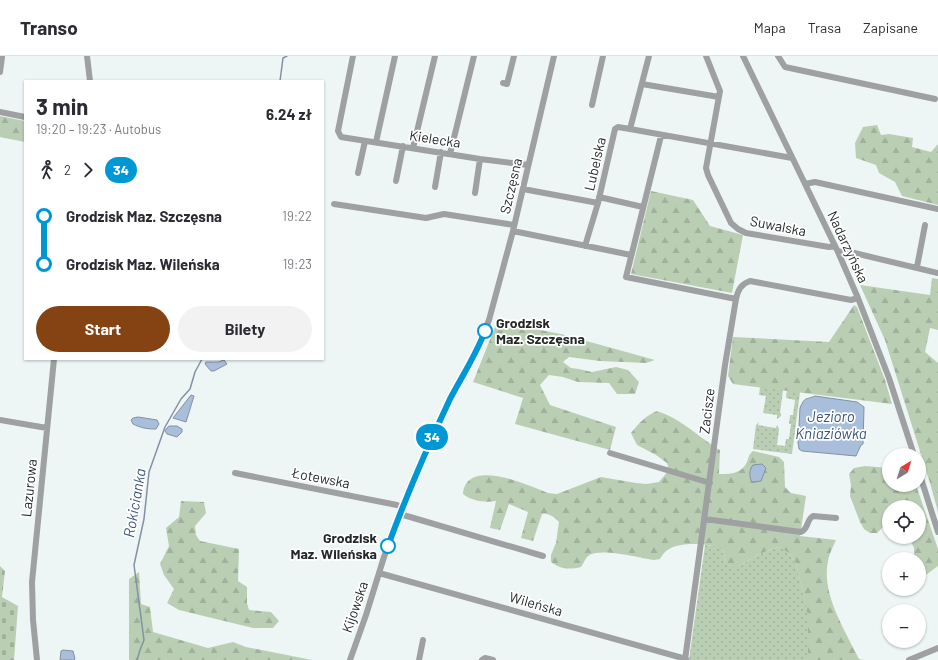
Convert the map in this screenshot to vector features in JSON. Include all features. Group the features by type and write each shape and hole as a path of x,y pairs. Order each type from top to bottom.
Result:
{"street":[{"path":"87,56 90,80"},
{"name":"Kielecka","path":"353,56 338,131 341,136 480,159 528,165"},
{"path":"376,142 395,56"},
{"path":"413,148 435,56"},
{"path":"450,154 474,56"},
{"path":"503,83 507,84 514,56"},
{"name":"Szczęsna","path":"489,320 514,228 554,56"},
{"path":"592,105 603,56"},
{"path":"647,56 642,84 630,129 661,136 710,143 792,158"},
{"path":"642,84 719,97 719,88 706,56"},
{"name":"Nadarzyńska","path":"743,56 838,252 858,298 889,378 912,448"},
{"path":"778,56 785,67 935,99"},
{"path":"0,72 2,57"},
{"name":"Suwalska","path":"719,97 706,164 707,172 729,219 734,226 750,234 829,247 835,246"},
{"path":"0,112 24,118"},
{"name":"Lubelska","path":"585,246 615,129 618,127 630,129"},
{"path":"661,136 626,277 736,298"},
{"path":"358,173 366,140"},
{"path":"396,181 402,146"},
{"path":"435,187 441,152"},
{"path":"475,193 480,159"},
{"path":"805,184 815,182 938,209"},
{"path":"523,189 643,207"},
{"path":"334,204 426,218 444,214 514,228 585,246 631,255"},
{"path":"917,268 925,225"},
{"path":"838,252 846,251 938,273"},
{"name":"Zacisze","path":"685,660 725,365 736,298 741,286 750,281 851,300 858,298"},
{"name":"Kijowska","path":"350,660 402,507 431,440 459,382 474,356 489,320"},
{"name":"Lazurowa","path":"37,660 33,620 32,582 54,360"},
{"path":"0,420 47,428"},
{"path":"610,453 710,483"},
{"name":"Łotewska","path":"235,473 402,507"},
{"path":"925,492 938,532"},
{"path":"400,514 543,556"},
{"path":"705,519 801,532 806,528 810,518 813,516 836,518"},
{"name":"Wileńska","path":"379,573 685,660"},
{"path":"419,660 423,640"},
{"path":"909,660 938,648"},
{"path":"482,660 485,658 492,660"}],"green space":[{"path":"0,116 24,121 24,142 0,137"},
{"path":"877,125 881,135 889,134 913,138 912,147 931,152 938,144 938,205 902,196 895,182 879,173 876,165 856,158 855,143 863,127"},
{"path":"651,191 693,200 710,226 743,235 732,293 631,274"},
{"path":"932,278 938,279 938,330 930,328 925,352 938,363 938,512 926,470 926,448 919,448 885,340 860,285 930,295"},
{"path":"854,305 857,307 885,380 892,404 733,384 728,376 733,337 829,342"},
{"path":"497,322 561,334 655,360 646,363 600,361 569,357 563,362 571,368 592,372 616,367 628,370 639,382 635,394 617,394 609,383 578,382 563,377 549,375 540,385 550,405 616,427 610,450 515,424 523,398 473,382"},
{"path":"760,387 783,390 780,413 781,416 777,419 777,415 763,413 766,396 759,395"},
{"path":"787,390 800,392 792,454 753,449 756,425 759,422 758,425 776,428 777,425 779,429 777,445 785,446 786,439 789,439 791,424 789,424 790,415 793,415 795,400 786,398"},
{"path":"657,411 680,422 720,450 719,474 732,473 742,469 753,451 779,457 784,462 785,487 791,493 806,496 800,536 836,540 828,561 828,586 831,599 841,624 859,659 863,660 808,660 808,616 796,563 789,553 783,549 778,547 759,554 739,566 731,567 726,562 723,550 711,546 690,544 676,546 667,550 660,559 654,560 630,555 601,553 588,556 581,567 565,568 551,562 551,555 556,543 559,522 553,517 547,514 542,514 533,541 521,538 528,512 509,504 500,530 490,528 496,501 479,501 463,494 467,483 475,477 486,475 514,480 548,493 557,494 601,477 646,484 659,482 669,470 667,463 656,455 637,445 631,433 642,420"},
{"path":"865,466 882,467 882,492 918,492 921,500 882,500 882,528 877,533 870,533 864,529 860,522 850,496 851,485 849,474 854,468"},
{"path":"181,501 204,502 206,513 195,526 196,535 200,541 239,549 238,581 247,587 247,603 249,610 271,612 279,621 273,628 253,628 179,610 167,603 174,589 164,575 160,564 169,546 166,528 179,517"},
{"path":"926,514 938,549 938,566 926,575 926,552 914,552 912,544 926,544"},
{"path":"705,545 715,546 723,550 726,562 739,566 759,554 778,547 783,548 789,553 796,563 808,614 808,660 689,660"},
{"path":"0,566 5,571 2,597 18,606 14,660 0,660"},
{"path":"139,572 141,604 150,607 153,632 208,648 233,642 246,647 312,660 129,660 129,579"}],"water":[{"path":"224,360 227,364 214,371 211,371 205,364 206,362 218,362"},
{"path":"191,395 194,396 186,422 173,418"},
{"name":"Jezioro Kniaziówka","path":"815,396 857,402 864,407 863,444 861,445 856,456 802,451 799,449 800,408 806,399"},
{"path":"138,417 157,420 159,424 156,429 133,424 131,420"},
{"path":"169,426 177,426 182,429 182,432 177,437 167,434 165,431"},
{"path":"762,464 766,468 761,481 752,482 750,474 753,465"},
{"path":"61,651 73,651 75,659 60,660"}],"waterway":[{"name":"Rokicianka","path":"280,80 283,58 287,56"},
{"name":"Rokicianka","path":"137,660 144,640 134,565 144,519 149,472 165,427 181,399 190,389 195,372 201,360"}],"bus line":[{"name":"34","path":"388,546 402,507 431,440 459,382 474,356 485,331"}],"place":[{"name":"Grodzisk Maz. Szczęsna","path":"485,331"},
{"name":"Grodzisk Maz. Wileńska","path":"388,546"}]}
